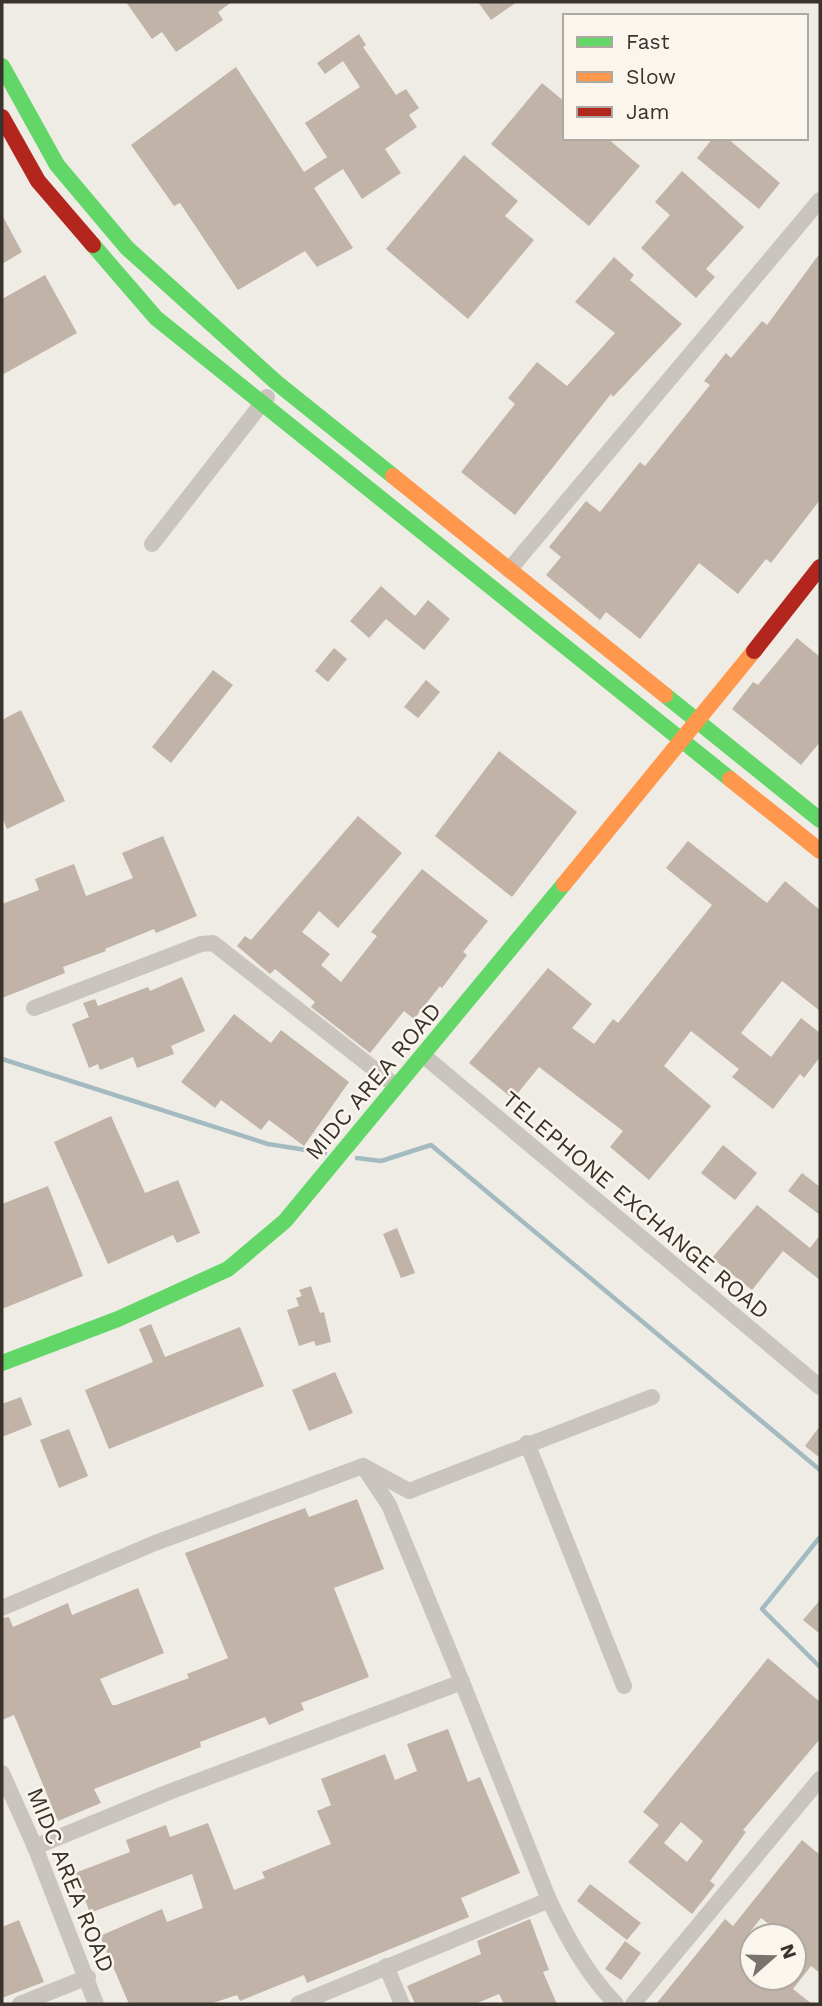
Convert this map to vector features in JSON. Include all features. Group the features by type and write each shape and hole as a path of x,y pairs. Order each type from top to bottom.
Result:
{"street":[{"path":"2,66 6,83 57,165 127,248 277,383 820,820"},
{"path":"2,117 38,181 156,318 820,851"},
{"path":"509,570 820,200"},
{"path":"108,264 127,248"},
{"path":"152,544 277,383"},
{"name":"MIDC AREA ROAD","path":"2,1363 118,1319 228,1269 285,1222 699,722 820,567"},
{"path":"784,822 799,803"},
{"path":"34,1008 201,944 213,943 396,1086"},
{"name":"TELEPHONE EXCHANGE ROAD","path":"424,1056 820,1387"},
{"path":"2,1608 155,1543 363,1466 409,1491 527,1443 652,1397"},
{"path":"527,1443 624,1686"},
{"path":"363,1466 389,1506 549,1900 574,1951 595,1982 616,2004"},
{"path":"35,1847 169,1792 462,1682"},
{"name":"MIDC AREA ROAD","path":"2,1773 88,1977 96,2004"},
{"path":"633,2004 820,1779"},
{"path":"298,2004 549,1900"},
{"path":"386,1966 401,2004"},
{"path":"20,2004 88,1977"}],"building":[{"path":"126,2 232,2 218,12 223,20 176,52 162,32 152,39"},
{"path":"478,2 517,2 491,20"},
{"path":"359,34 366,45 363,47 396,95 406,89 419,108 409,115 417,127 385,149 401,173 362,199 343,169 314,188 353,248 317,267 305,251 238,290 180,203 174,206 131,145 236,67 304,172 327,157 305,123 360,87 343,61 325,74 317,63"},
{"path":"542,83 563,100 563,140 609,140 640,166 589,226 491,144"},
{"path":"711,140 729,140 780,183 759,209 697,158"},
{"path":"464,155 518,201 505,216 534,240 468,319 386,249"},
{"path":"682,171 744,227 706,269 715,277 696,298 641,248 670,215 655,202"},
{"path":"2,215 22,252 2,264"},
{"path":"820,253 820,500 771,563 766,559 738,594 699,563 640,639 606,612 600,620 546,575 561,557 549,547 586,501 600,512 640,462 645,466 710,385 704,381 726,353 731,358 762,321 767,325"},
{"path":"614,257 634,275 630,280 682,324 613,397 611,394 515,515 461,472 515,404 508,398 537,362 567,386 615,333 575,302"},
{"path":"45,275 77,333 2,375 2,299"},
{"path":"381,586 415,616 428,600 450,619 424,650 386,619 369,638 350,621"},
{"path":"797,638 820,657 820,742 801,765 732,709 753,682 758,685"},
{"path":"334,648 347,659 328,682 315,671"},
{"path":"213,670 233,685 171,763 152,747"},
{"path":"426,680 440,692 418,718 404,707"},
{"path":"21,710 65,801 7,829 2,817 2,720"},
{"path":"499,751 577,812 512,897 435,836"},
{"path":"358,816 402,853 338,928 319,911 302,932 330,954 321,965 341,982 377,936 371,932 422,869 488,921 463,952 467,955 442,988 440,986 414,1019 404,1011 370,1053 311,1007 315,1002 275,969 270,974 237,946 245,936 251,940"},
{"path":"163,836 197,916 156,933 154,929 105,949 106,951 63,967 65,973 2,998 2,904 39,890 35,879 74,864 86,896 133,878 122,853"},
{"path":"688,841 767,903 785,881 820,910 820,1011 782,981 741,1033 771,1057 801,1018 820,1033 820,1057 804,1078 800,1074 773,1109 732,1077 739,1069 691,1031 664,1066 711,1106 649,1180 610,1147 623,1131 539,1067 513,1099 469,1063 548,968 592,1004 572,1028 594,1044 613,1019 618,1023 712,905 666,868"},
{"path":"182,977 205,1031 171,1046 174,1054 137,1068 133,1057 100,1070 98,1064 89,1068 72,1024 89,1017 83,1003 95,999 98,1006 148,987 150,991"},
{"path":"234,1014 271,1043 281,1030 349,1082 304,1146 269,1120 261,1130 221,1100 215,1108 181,1082"},
{"path":"111,1116 145,1193 178,1180 200,1233 177,1243 173,1235 108,1264 54,1142"},
{"path":"723,1145 757,1173 735,1200 701,1173"},
{"path":"802,1173 820,1187 820,1215 788,1191"},
{"path":"48,1186 83,1276 2,1309 2,1204"},
{"path":"757,1205 810,1248 820,1235 820,1280 783,1251 752,1290 712,1258"},
{"path":"397,1228 415,1273 401,1278 383,1234"},
{"path":"311,1286 320,1313 324,1312 331,1342 316,1346 314,1341 299,1346 287,1310 299,1306 296,1298 302,1296 299,1290"},
{"path":"151,1324 165,1357 240,1327 264,1386 109,1449 85,1390 153,1362 139,1329"},
{"path":"335,1372 353,1413 309,1431 292,1390"},
{"path":"21,1397 32,1425 2,1437 2,1404"},
{"path":"820,1426 820,1458 805,1446"},
{"path":"69,1429 88,1476 59,1488 40,1440"},
{"path":"357,1499 384,1569 334,1588 369,1677 301,1703 304,1710 269,1725 265,1717 200,1742 201,1747 94,1789 101,1803 58,1821 14,1715 2,1720 2,1618 9,1617 13,1627 68,1603 72,1615 138,1588 164,1653 100,1679 112,1705 116,1705 189,1678 187,1674 228,1658 185,1553 305,1508 309,1517"},
{"path":"820,1600 820,1634 803,1620"},
{"path":"768,1658 820,1702 820,1739 743,1830 746,1832 710,1881 715,1885 692,1914 628,1862 659,1825 643,1812","holes":["681,1822 703,1841 687,1862 664,1843"]},
{"path":"448,1729 468,1782 480,1777 520,1873 461,1898 469,1917 307,1983 304,1975 240,2001 237,1995 210,2004 129,2004 100,1936 162,1909 167,1922 203,1908 192,1874 90,1913 75,1873 130,1852 126,1840 166,1825 170,1837 208,1823 234,1890 265,1878 262,1872 331,1844 317,1811 331,1805 321,1779 385,1754 395,1780 417,1771 407,1744"},
{"path":"802,1840 820,1855 820,1973 811,1966 808,1970 808,1922 766,1922 761,1918 758,1922 738,1922 738,1992 797,1992 812,2004 656,2004 725,1919 733,1926"},
{"path":"590,1884 641,1923 627,1940 577,1901"},
{"path":"530,1919 549,1970 543,1972 557,2004 504,2004 499,1994 475,2004 415,2004 407,1986 481,1954 477,1941"},
{"path":"19,1920 44,1982 2,1998 2,1927"},
{"path":"625,1941 641,1953 621,1980 605,1969"}],"waterway":[{"path":"2,1059 268,1144 325,1153"},
{"path":"357,1158 381,1161 431,1145 820,1470"},
{"path":"820,1537 762,1609 820,1667"}],"traffic: fast":[{"path":"2,66 57,165 127,248 277,383 393,476"},
{"path":"93,245 156,318 730,779"},
{"path":"665,695 820,820"},
{"path":"2,1363 118,1319 228,1269 285,1221 564,884"}],"traffic: slow":[{"path":"393,476 665,695"},
{"path":"564,884 754,651"},
{"path":"730,779 820,851"}],"traffic: jam":[{"path":"2,117 38,181 93,245"},
{"path":"754,651 820,567"}]}
